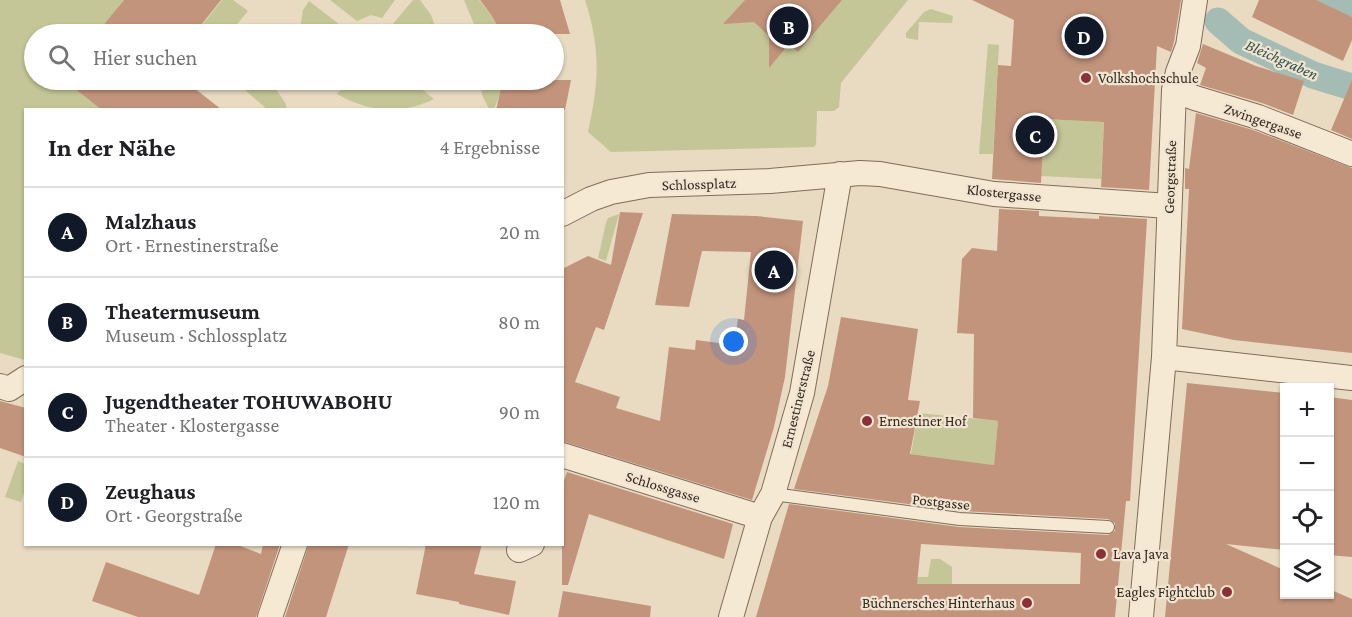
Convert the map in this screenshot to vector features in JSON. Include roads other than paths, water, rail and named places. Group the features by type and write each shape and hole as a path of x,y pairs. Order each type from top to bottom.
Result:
{"street":[{"name":"Georgstraße","path":"1141,617 1164,357 1174,90 1188,46 1195,6"},
{"name":"Zwingergasse","path":"1174,90 1258,117 1352,154"},
{"name":"Klostergasse","path":"840,174 880,174 994,194 1169,206"},
{"name":"Schlossplatz","path":"564,213 611,192 649,185 770,181 840,174"},
{"name":"Ernestinerstraße","path":"731,617 760,518 773,494 802,393 840,174"},
{"path":"1164,357 1352,378"},
{"path":"0,386 9,389 24,379"},
{"name":"Schlossgasse","path":"564,459 760,518"},
{"path":"270,617 294,546"}],"lane":[{"name":"Postgasse","path":"773,494 952,518 1108,527"}],"waterway":[{"name":"Bleichgraben","path":"1328,0 1352,11"},
{"name":"Bleichgraben","path":"1218,21 1241,41 1313,75 1352,87"}],"place":[{"name":"Theatermuseum","path":"789,26"},
{"name":"Zeughaus","path":"1084,36"},
{"name":"Volkshochschule","path":"1086,78"},
{"name":"Jugendtheater TOHUWABOHU","path":"1035,135"},
{"name":"Malzhaus","path":"774,270"},
{"name":"Ernestiner Hof","path":"867,421"},
{"name":"Lava Java","path":"1101,554"},
{"name":"Eagles Fightclub","path":"1227,592"},
{"name":"Büchnersches Hinterhaus","path":"1027,603"}]}
